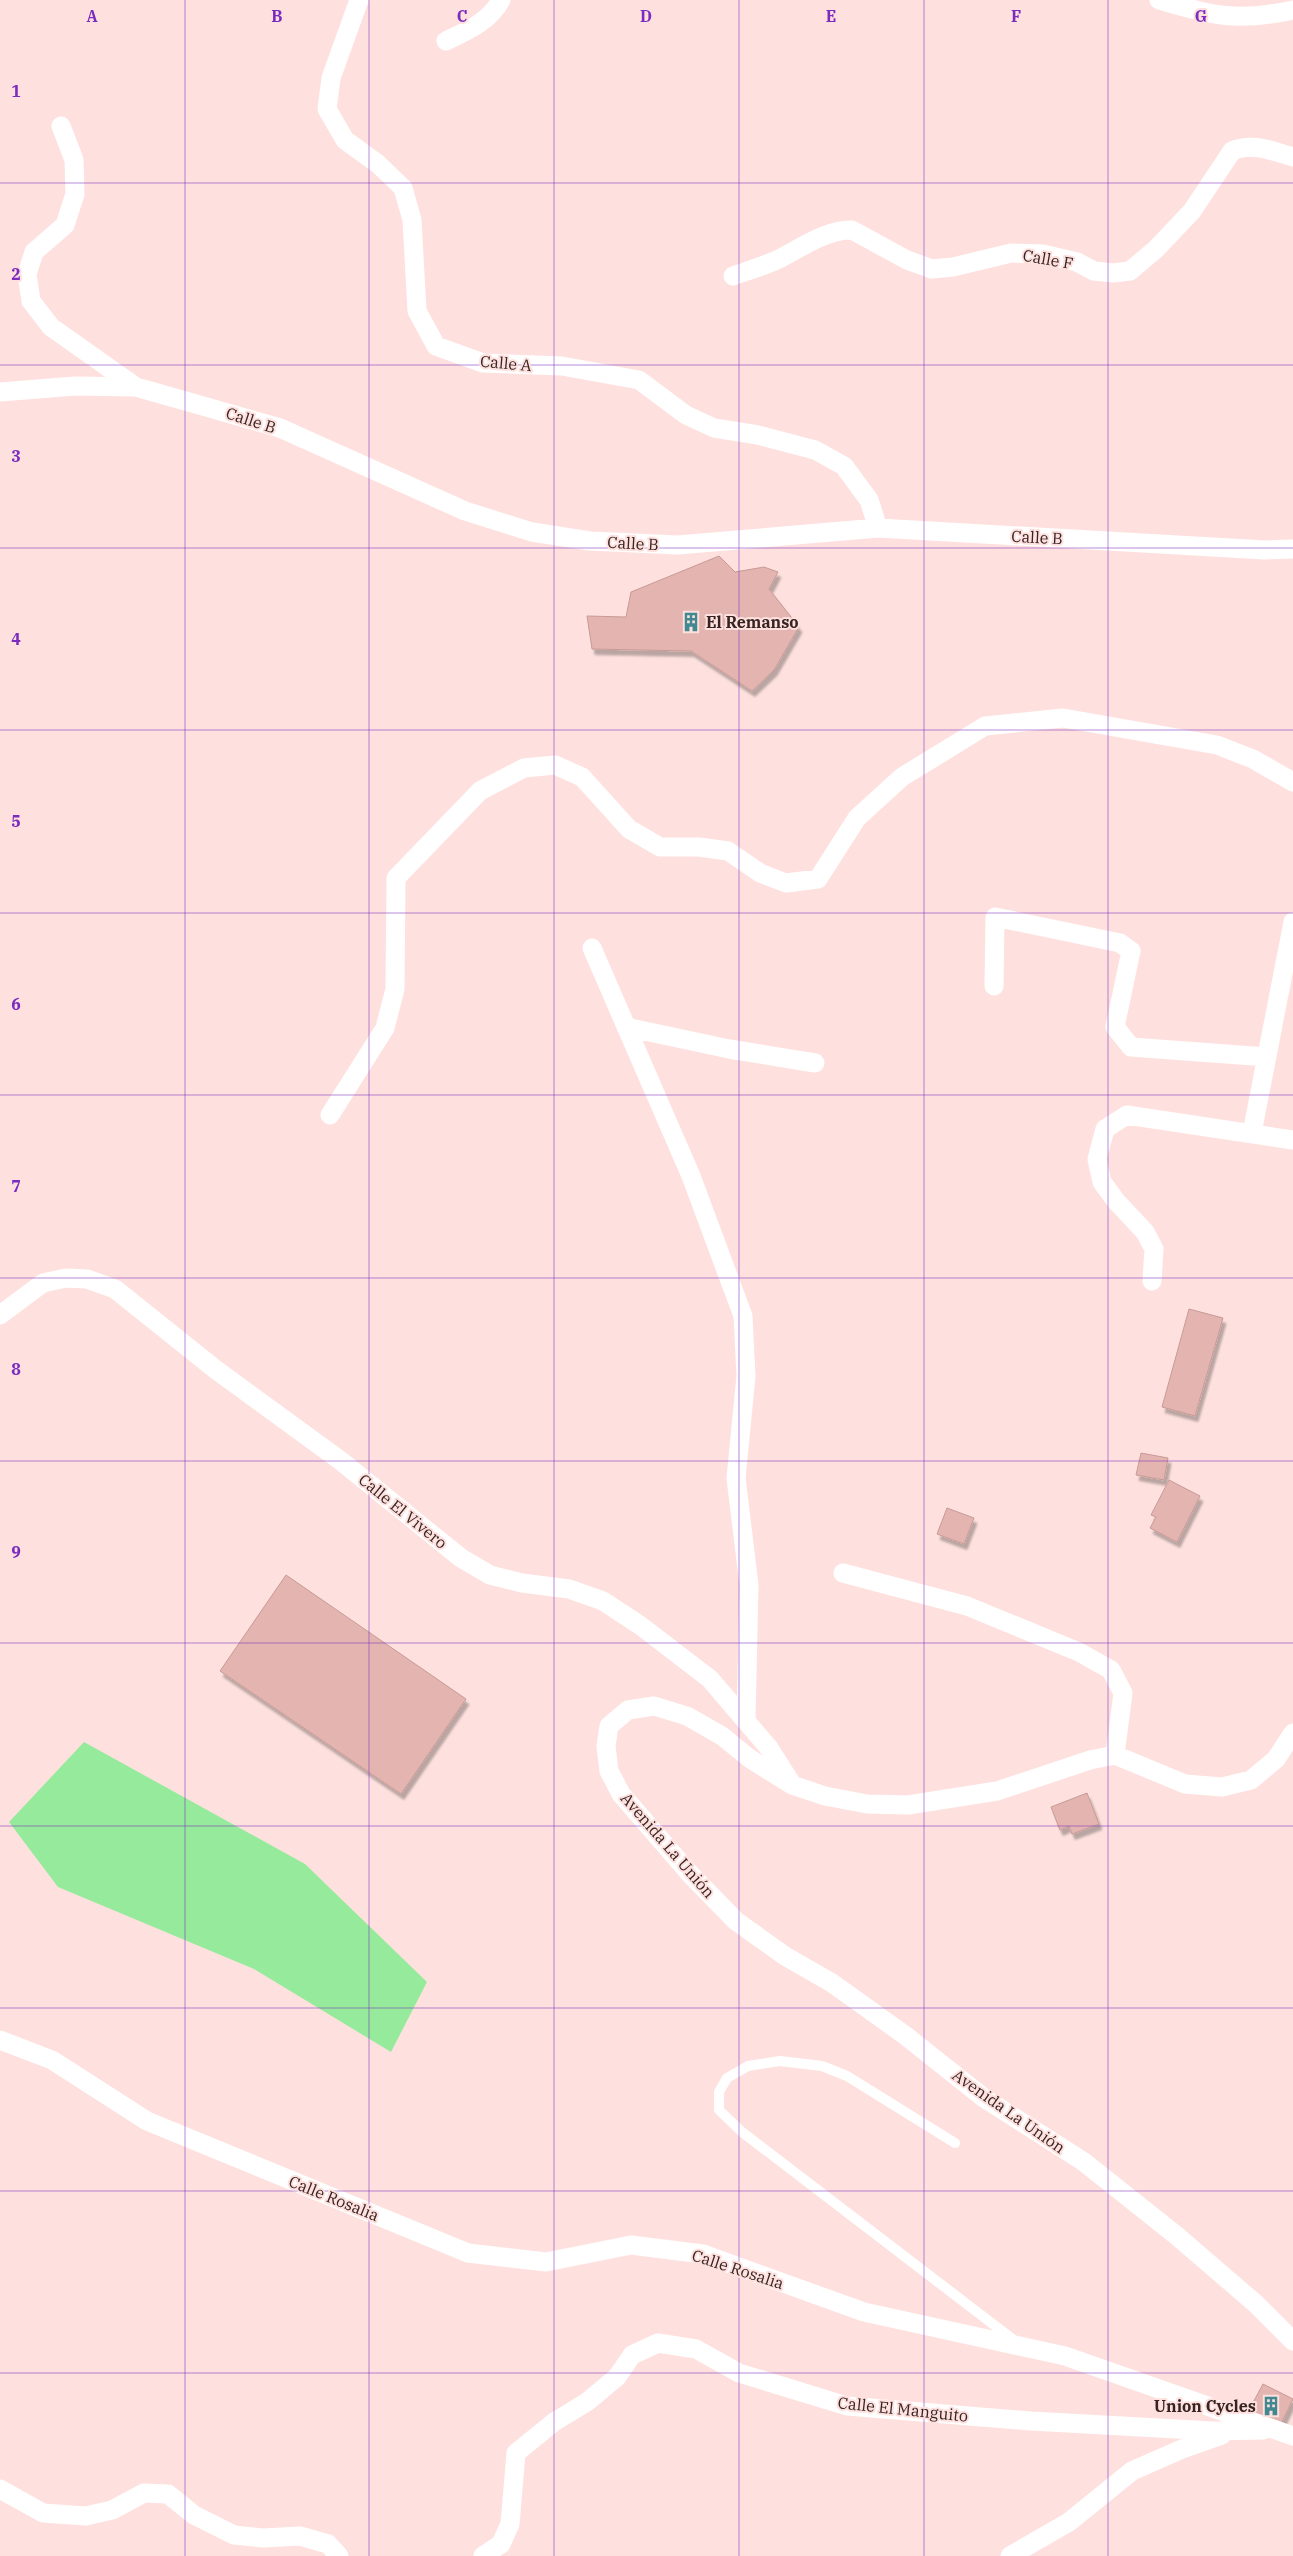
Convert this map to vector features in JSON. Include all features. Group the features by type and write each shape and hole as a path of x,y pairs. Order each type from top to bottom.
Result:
{"street":[{"name":"Calle A","path":"359,0 331,78 328,109 345,140 378,164 403,188 412,220 417,311 436,346 483,363 562,366 639,380 686,416 714,428 758,434 815,450 844,466 869,500 878,528"},
{"path":"446,41 478,26 501,0"},
{"path":"1159,0 1205,14 1225,17 1267,15 1293,10"},
{"path":"61,126 74,160 75,194 65,224 34,252 27,274 31,301 51,327 136,387"},
{"name":"Calle F","path":"733,276 775,261 814,241 844,230 852,230 907,260 932,269 953,267 1011,253 1052,256 1077,262 1094,271 1112,273 1130,271 1156,249 1192,211 1232,151 1242,146 1293,156"},
{"name":"Calle B","path":"0,392 75,386 136,387 280,428 465,512 532,532 590,541 678,545 878,528 1255,550 1293,549"},
{"path":"330,1115 385,1028 395,989 396,878 480,791 524,768 555,765 582,776 629,829 660,847 699,847 728,851 760,873 786,883 818,879 857,818 902,777 985,726 1063,718 1217,745 1253,759 1293,782"},
{"path":"994,986 995,917 1120,942 1130,951 1115,1028 1131,1047 1267,1057"},
{"path":"1252,1133 1293,922"},
{"path":"592,948 691,1176 743,1316 746,1376 736,1478 749,1585 746,1718"},
{"path":"626,1027 728,1049 815,1063"},
{"path":"1152,1281 1154,1249 1150,1240 1102,1182 1097,1158 1105,1129 1126,1115 1293,1140"},
{"name":"Calle El Vivero","path":"0,1315 43,1283 66,1278 87,1279 115,1289 215,1370 341,1462 461,1558 490,1575 522,1583 569,1589 603,1601 641,1626 710,1679 746,1718 769,1748 792,1784"},
{"path":"842,1573 966,1606 1080,1652 1111,1670 1123,1693 1115,1755 1185,1784 1222,1787 1251,1780 1276,1759 1293,1733"},
{"name":"Avenida La Unión","path":"1115,1755 1090,1760 997,1790 908,1805 867,1804 825,1796 792,1784 749,1758 722,1736 687,1716 654,1706 628,1710 609,1726 606,1746 609,1771 621,1794 691,1875 736,1921 785,1956 846,1994 906,2036 984,2098 1084,2162 1178,2236 1256,2304 1293,2341"},
{"name":"Calle Rosalia","path":"0,2040 52,2060 147,2121 468,2253 546,2262 631,2246 703,2254 864,2312 1065,2356 1293,2436"},
{"name":"Calle El Manguito","path":"484,2556 502,2544 510,2524 516,2454 554,2422 588,2402 617,2377 632,2355 658,2343 696,2349 739,2373 847,2406 1031,2421 1236,2431 1274,2430"},
{"path":"1010,2556 1069,2522 1132,2471 1182,2449 1236,2431"},
{"path":"0,2489 43,2513 86,2516 112,2510 144,2493 168,2494 194,2515 234,2535 263,2538 300,2536 328,2544 339,2556"}],"lane":[{"path":"955,2143 847,2076 822,2066 780,2061 748,2066 728,2078 719,2092 719,2110 742,2132 1021,2346"}],"green space":[{"path":"84,1742 305,1864 427,1982 391,2052 254,1969 58,1887 9,1822"}],"building":[{"name":"El Remanso","path":"719,556 735,572 764,567 778,572 769,589 799,627 774,670 752,691 691,651 592,649 587,616 626,617 631,592"},
{"path":"1189,1309 1223,1318 1195,1416 1162,1407"},
{"path":"1141,1453 1168,1458 1164,1480 1136,1475"},
{"path":"1169,1480 1200,1496 1177,1542 1150,1528 1156,1517 1151,1515"},
{"path":"947,1508 974,1518 964,1544 937,1534"},
{"path":"286,1575 466,1699 401,1794 220,1671"},
{"path":"1087,1793 1099,1824 1072,1834 1069,1826 1060,1830 1051,1807"},
{"name":"Union Cycles","path":"1263,2384 1293,2399 1280,2426 1249,2410"}],"place":[{"name":"El Remanso","path":"691,622"},
{"name":"Union Cycles","path":"1271,2406"}]}
